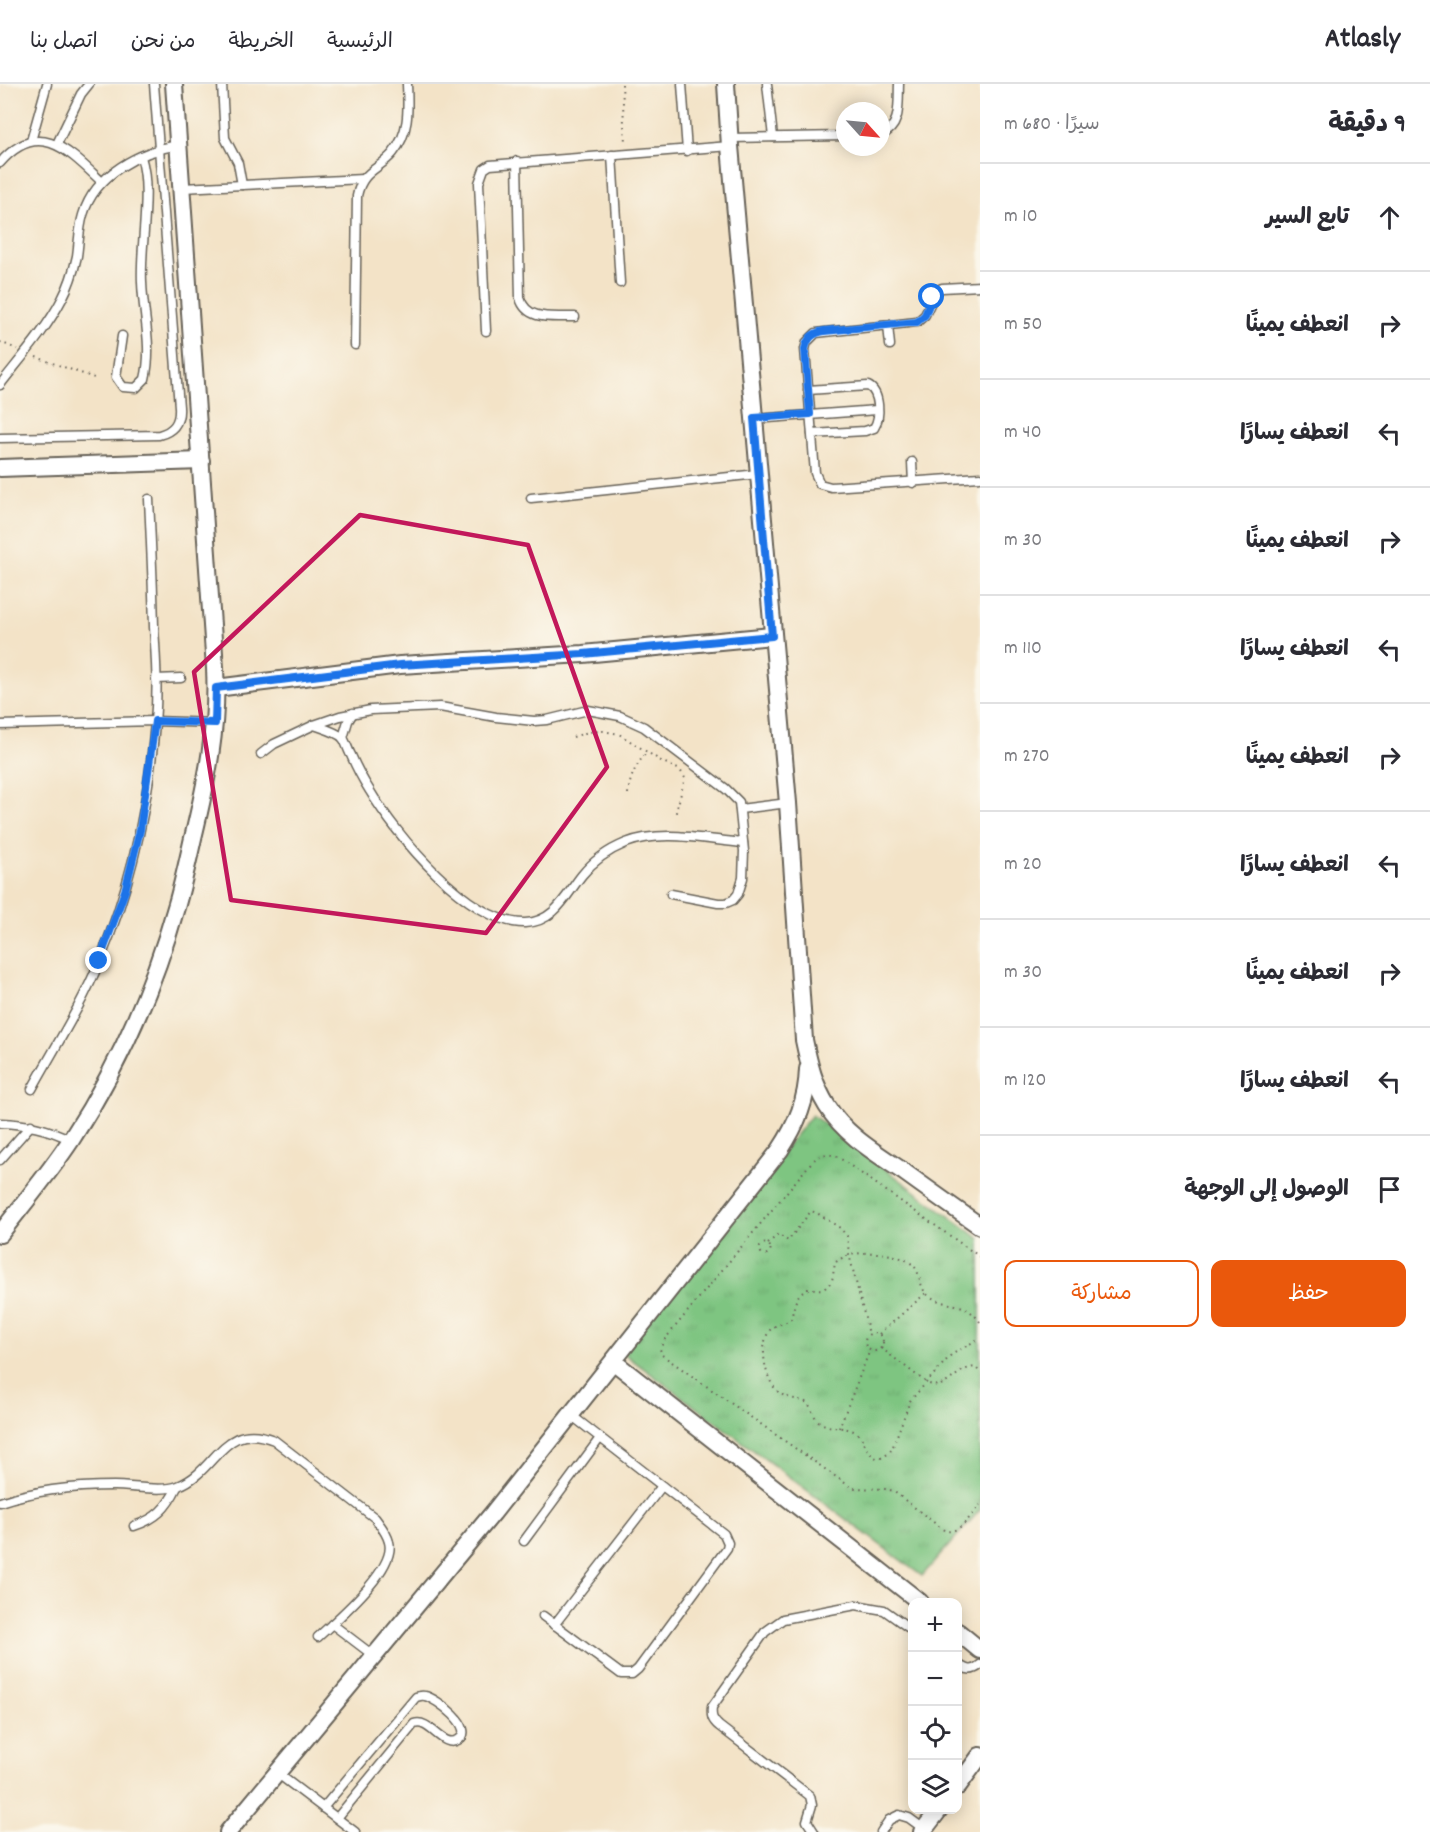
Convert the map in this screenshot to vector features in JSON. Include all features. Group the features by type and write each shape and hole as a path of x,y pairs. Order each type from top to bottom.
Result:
{"street":[{"path":"0,1234 71,1140 98,1095 126,1039 154,975 177,904 207,780 215,723 216,688 174,84"},
{"path":"726,84 788,803 804,1040 808,1064 816,1087 843,1126 865,1145 978,1219"},
{"path":"0,468 201,461"},
{"path":"216,688 400,665 583,654 772,636"},
{"path":"228,1832 474,1537 780,1150 793,1131 805,1098 808,1064"},
{"path":"614,1362 915,1598"},
{"path":"962,1636 980,1650"},
{"path":"962,1779 980,1756"},
{"path":"923,1830 935,1814"}],"lane":[{"path":"31,141 47,84"},
{"path":"57,144 81,94 89,84"},
{"path":"0,438 159,435 175,426 179,416 179,406 154,84"},
{"path":"222,84 225,138 238,163 242,185"},
{"path":"356,345 357,196 363,179 392,155 400,144 408,118 407,84"},
{"path":"682,84 687,151"},
{"path":"767,84 773,137"},
{"path":"890,131 895,125 899,84"},
{"path":"486,331 480,176 490,165 517,161 687,151 730,142 773,137 836,136"},
{"path":"0,163 18,146 31,141 44,141 57,144 71,153 102,182"},
{"path":"0,385 62,300 77,255 83,213 91,196 102,182 127,163 159,149 179,145"},
{"path":"612,155 620,283"},
{"path":"122,336 116,377 123,387 136,388 146,379 149,345 142,282 145,177 141,157"},
{"path":"517,161 522,305 534,315 575,317"},
{"path":"182,188 363,179"},
{"path":"980,286 942,288 936,291 925,315 917,322 824,331 811,336 805,349 816,480 825,487 980,477"},
{"path":"888,326 890,345"},
{"path":"808,390 868,386 875,391 878,410 877,423 870,430 812,434"},
{"path":"754,418 878,410"},
{"path":"912,462 913,483"},
{"path":"531,498 758,474"},
{"path":"32,1089 65,1030 99,961 125,891 140,830 155,721 156,679 149,499"},
{"path":"156,679 181,678"},
{"path":"261,754 274,744 314,724 353,713 440,707 534,721 588,710 604,711 620,716 644,727 726,789 739,802 743,843 743,878 738,894 726,903 671,894"},
{"path":"343,738 353,713"},
{"path":"0,725 155,721 215,723"},
{"path":"314,724 343,738 369,791 385,815 422,860 448,885 470,901 510,921 525,923 540,920 553,913 595,862 624,844 641,838 663,836 743,843"},
{"path":"740,809 788,803"},
{"path":"0,1123 45,1128 71,1140"},
{"path":"0,1160 31,1125"},
{"path":"543,1616 621,1674 632,1674 727,1548 728,1543 724,1534 571,1415"},
{"path":"0,1502 38,1493 80,1487 177,1487 192,1479 232,1440 246,1434 260,1435 274,1440 375,1518 390,1543 385,1563 364,1592 318,1637"},
{"path":"524,1541 600,1438"},
{"path":"554,1625 662,1486"},
{"path":"134,1526 160,1513 170,1501 177,1487"},
{"path":"814,1832 807,1821 812,1804 810,1796 718,1726 711,1714 712,1707 765,1632 783,1619 856,1605 884,1610 908,1627"},
{"path":"332,1624 374,1656"},
{"path":"962,1666 975,1670 980,1665"},
{"path":"323,1808 416,1697 422,1695 432,1699 461,1722 464,1732 462,1737 453,1742 424,1724 417,1722 414,1724 337,1818"},
{"path":"277,1773 355,1832"},
{"path":"881,1832 889,1820 899,1815 904,1816 923,1830"}],"path":[{"path":"622,84 626,154"},
{"path":"0,342 97,379"},
{"path":"573,737 588,732 603,731 619,734 683,773 684,783 675,816"},
{"path":"628,795 630,779 636,764 647,752"},
{"path":"980,1257 838,1157 830,1154 817,1156 665,1339 660,1349 662,1355 852,1488 893,1491 945,1531 951,1532 959,1528 980,1505"},
{"path":"768,1244 778,1234 788,1241 808,1213 814,1211 844,1232 868,1334 865,1341 867,1348 874,1351 881,1348"},
{"path":"980,1322 970,1311 958,1304 944,1304 926,1293 913,1265 900,1258 864,1251 849,1254 836,1263 832,1281 824,1289 808,1289 802,1293 797,1299 791,1319 771,1329 765,1343 768,1380 778,1392 808,1402 817,1420 822,1424 847,1429 859,1435 868,1453 879,1459 892,1449 910,1401 951,1355 980,1338"},
{"path":"868,1334 879,1334 926,1293"},
{"path":"879,1334 883,1341 881,1348"},
{"path":"881,1348 927,1383 936,1387 943,1385 969,1367 975,1367 980,1372"},
{"path":"839,1428 870,1350"}],"highlighted area":[{"path":"360,515 528,545 607,767 486,933 231,900 194,672"}],"green space":[{"path":"812,1115 980,1239 980,1510 922,1576 619,1350"}],"route":[{"path":"99,961 125,891 140,830 152,758 155,721 215,723 216,688 400,665 638,650 772,636 754,418 810,414 805,349 811,336 824,331 917,322 925,315 932,297"}]}
